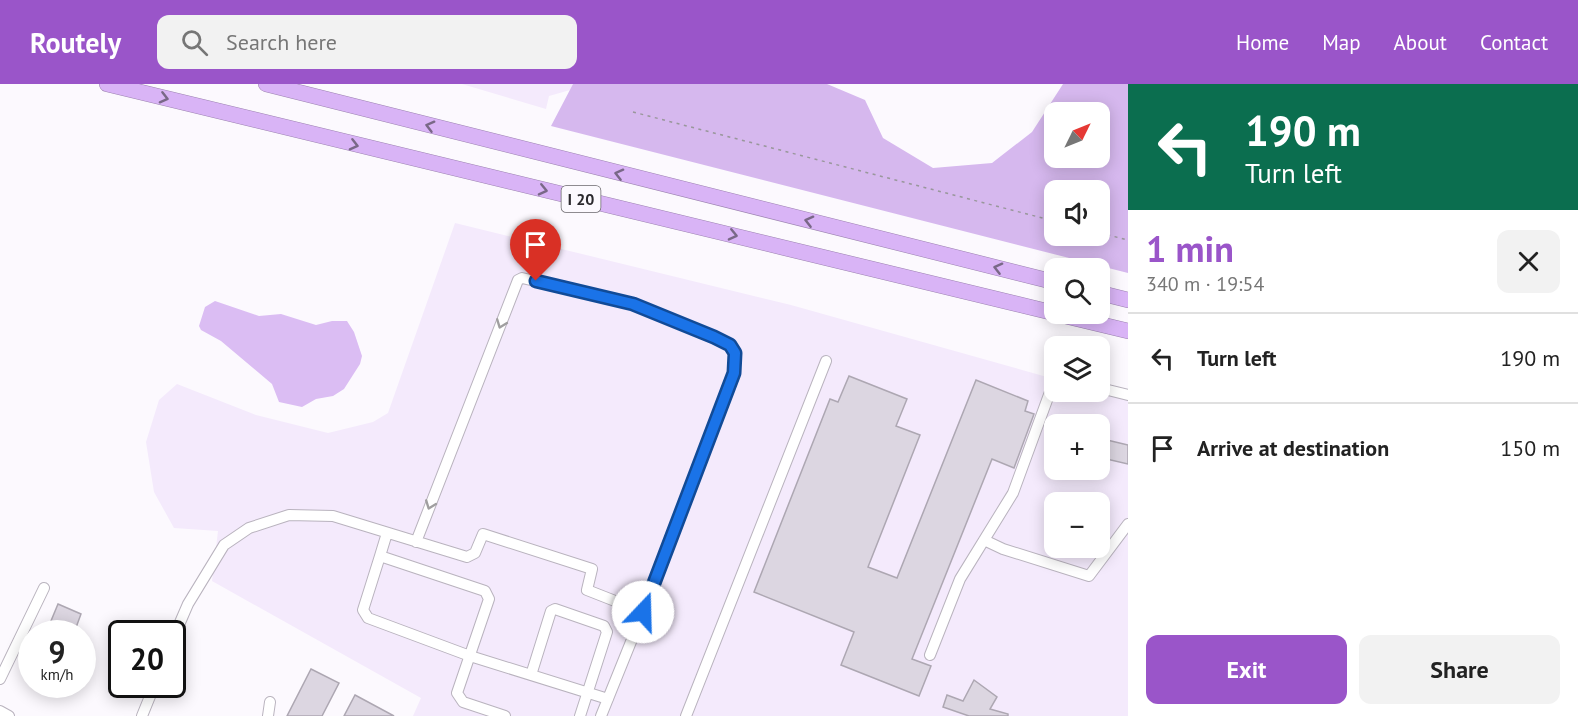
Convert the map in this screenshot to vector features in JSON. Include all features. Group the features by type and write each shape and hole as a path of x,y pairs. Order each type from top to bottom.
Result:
{"highway":[{"name":"I 20","path":"107,84 1044,310"},
{"name":"I 20","path":"266,84 1044,279"},
{"path":"1110,296 1128,300"},
{"name":"I 20","path":"1100,324 1128,331"}],"street":[{"path":"416,542 516,285 522,278 633,304 730,345 735,353 734,373 601,716"},
{"path":"686,716 826,361"},
{"path":"1110,390 1128,395"},
{"path":"930,654 960,579 1013,493 1046,402"},
{"path":"181,620 209,567 224,545 249,528 290,515 333,516 467,557 475,553 483,534 592,569 586,586 590,593 643,612"},
{"path":"984,540 1003,549 1089,576 1128,524"},
{"path":"387,532 363,610 368,618 470,656 608,699"},
{"path":"380,556 485,591 489,599 457,693 460,700 505,716"},
{"path":"0,679 44,588"},
{"path":"531,675 548,615 555,609 606,628 607,632 580,716"},
{"path":"142,716 149,698"},
{"path":"268,716 270,702"},
{"path":"0,711 9,716"}],"path":[{"path":"633,112 1044,218"},
{"path":"1110,236 1128,240"}],"shaded area":[{"path":"462,84 573,84 570,90 549,96 546,109"},
{"path":"573,84 827,84 865,100 883,138 933,168 992,163 1032,132 1044,113 1044,168 1110,168 1110,102 1051,102 1063,84 1128,84 1128,273 1110,268 1110,258 1069,258 551,126"},
{"path":"455,223 791,305 1044,376 1044,402 1110,402 1110,395 1128,400 1128,716 413,716 421,698 212,581 218,531 174,528 154,492 146,442 159,400 177,384 256,415 328,433 373,422 388,413"},
{"path":"215,301 259,316 281,314 316,325 332,321 347,321 354,332 362,356 360,364 344,389 333,396 316,399 302,407 279,402 272,384 221,341 201,330 199,326 205,307"}],"building":[{"path":"849,376 907,399 896,426 920,435 868,567 897,578 976,380 1028,401 1025,411 1034,414 1014,468 992,459 912,659 931,666 919,696 841,665 854,632 754,592 830,399 838,402"},
{"path":"1110,441 1128,445 1128,464 1110,460"},
{"path":"58,604 81,614 79,620 51,620"},
{"path":"311,669 339,683 322,716 287,716"},
{"path":"974,680 997,697 990,709 1008,714 1008,716 969,716 943,707 947,695 963,701"},
{"path":"355,695 394,716 344,716"}],"route":[{"path":"536,281 633,304 714,337 730,345 735,353 734,373 643,612"}]}
